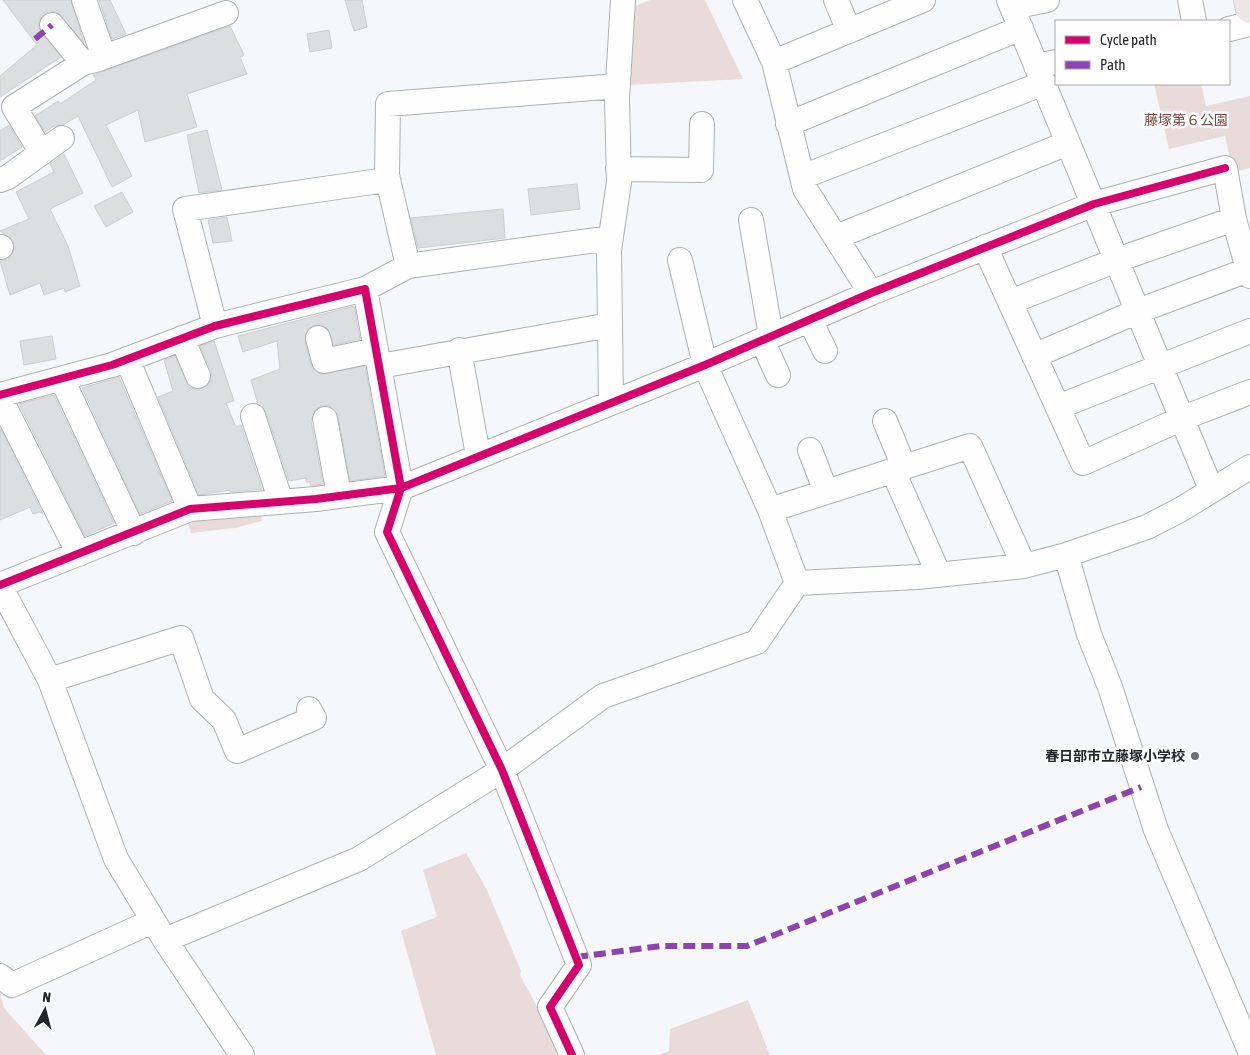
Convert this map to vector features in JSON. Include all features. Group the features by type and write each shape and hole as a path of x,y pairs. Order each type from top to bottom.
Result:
{"main road":[{"path":"1248,0 1250,9"}],"street":[{"path":"84,0 94,60"},
{"path":"612,403 610,325 611,238 618,169 618,86 624,0"},
{"path":"745,0 774,62 805,189 871,293"},
{"path":"836,0 849,31"},
{"path":"774,62 923,0"},
{"path":"788,124 1014,11 1047,0"},
{"path":"1190,0 1194,20"},
{"path":"1014,11 1045,70 1068,143 1211,489"},
{"path":"42,153 14,107 94,60 226,13"},
{"path":"1230,29 1250,24"},
{"path":"52,25 94,60"},
{"path":"802,177 1045,70"},
{"path":"408,266 386,175 388,104 618,86"},
{"path":"618,169 701,170 702,124"},
{"path":"0,180 8,177 62,138"},
{"path":"836,237 1068,143"},
{"path":"242,1055 159,931 116,859 50,680 0,586 190,510 401,488 478,455 704,365 871,293 1094,204 1225,168 1234,219 1249,273 1138,311 1034,356"},
{"path":"215,326 185,209 379,181 386,175"},
{"path":"1010,302 1117,260 1234,219"},
{"path":"751,220 767,338 778,376"},
{"path":"79,554 0,397 128,359 215,326 365,290 408,266 611,238"},
{"path":"985,248 1083,463 1182,418 1250,392"},
{"path":"680,260 704,365 770,510 797,583"},
{"path":"365,290 401,488 388,532 502,770 579,965 550,1007 572,1055"},
{"path":"810,320 825,350"},
{"path":"318,338 324,361 459,350 610,325"},
{"path":"1058,408 1250,331"},
{"path":"182,338 198,376"},
{"path":"459,350 478,455"},
{"path":"128,359 190,510"},
{"path":"62,379 134,533"},
{"path":"253,416 281,502"},
{"path":"325,419 339,495"},
{"path":"885,421 898,469 939,575"},
{"path":"770,510 970,446 1024,566"},
{"path":"810,450 826,492"},
{"path":"797,583 939,575 1024,566 1066,555 1147,527 1180,510 1211,489 1250,467"},
{"path":"1066,555 1089,634 1110,687 1156,830 1250,1052"},
{"path":"0,976 12,985 359,859 502,770 604,696 757,642 797,583"},
{"path":"50,680 181,638 202,699 224,720 237,751 314,718 309,709"}],"green space":[{"path":"650,0 705,0 743,79 628,85 632,12 637,5"},
{"name":"藤塚第６公園","path":"1154,85 1201,85 1206,106 1250,96 1250,168 1233,172 1225,136 1169,149"},
{"path":"260,509 262,521 235,528 191,533 187,519"},
{"path":"466,853 487,890 521,971 520,975 548,1027 559,1055 436,1055 401,931 437,917 423,870"},
{"path":"0,993 4,1008 46,1055 0,1055"},
{"path":"748,1000 770,1055 659,1055 669,1051 670,1029"}],"building":[{"path":"3,0 71,0 84,43 57,12 50,11 44,14 39,20 39,28 61,57 0,97 0,76 37,45"},
{"path":"99,0 110,0 126,34 112,39"},
{"path":"345,0 362,0 367,27 354,31"},
{"path":"230,26 244,55 240,57 247,74 187,94 197,127 145,142 138,110 106,125 132,176 112,187 78,116 63,125 54,126 45,132 35,116 58,101 60,104 96,80 93,75"},
{"path":"329,30 332,48 310,52 307,34"},
{"path":"9,125 22,147 0,161 0,131"},
{"path":"207,130 222,190 199,193 187,135"},
{"path":"64,154 83,193 50,209 68,246 80,286 65,292 64,288 44,295 40,283 10,295 0,261 8,259 15,247 13,240 0,231 29,219 16,192 54,172 50,164"},
{"path":"577,184 580,209 531,215 528,189"},
{"path":"122,192 133,212 106,227 94,206"},
{"path":"503,209 505,238 418,248 411,218"},
{"path":"227,217 232,241 213,243 208,220"},
{"path":"354,306 360,339 334,345 328,329 322,325 315,325 308,329 305,341 311,365 320,374 365,366 385,476 350,481 338,416 330,406 323,405 316,409 311,421 323,484 311,486 310,482 306,482 306,478 289,481 266,412 258,404 251,380 280,369 277,341 243,352 238,336"},
{"path":"52,336 56,359 24,365 20,341"},
{"path":"214,341 234,401 226,403 236,427 241,425 262,489 230,492 230,490 199,495 158,397 173,391 164,360 175,356 189,387 197,390 209,385 212,378 211,371 200,346"},
{"path":"119,377 172,501 140,514 82,388"},
{"path":"54,395 114,523 85,536 19,404"},
{"path":"0,428 43,514 40,512 33,514 30,507 0,520"}],"marked path":[{"path":"35,39 52,25"},
{"path":"576,957 661,946 747,946 1141,787"}],"cycle path":[{"path":"0,585 190,509 316,499 401,488 705,365 871,293 1094,204 1225,168"},
{"path":"0,395 112,365 215,326 365,289 401,488 387,532 502,770 579,965 550,1007 572,1055"}],"place":[{"name":"春日部市立藤塚小学校","path":"1195,756"}]}
